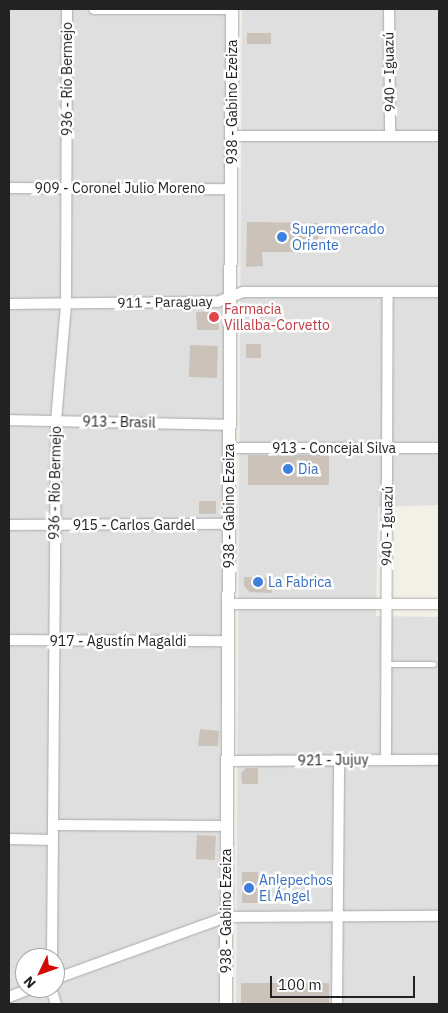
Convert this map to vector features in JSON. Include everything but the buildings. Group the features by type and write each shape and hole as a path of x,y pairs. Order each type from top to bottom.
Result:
{"street":[{"name":"936 - Río Bermejo","path":"52,948 56,421 66,304 68,9"},
{"path":"94,9 232,9"},
{"name":"938 - Gabino Ezeiza","path":"226,1004 228,524 233,136 232,9"},
{"name":"940 - Iguazú","path":"388,9 390,135"},
{"path":"233,136 439,136"},
{"name":"909 - Coronel Julio Moreno","path":"9,188 231,189"},
{"name":"911 - Paraguay","path":"9,304 216,302 243,292 439,292"},
{"name":"940 - Iguazú","path":"386,759 388,292"},
{"name":"913 - Brasil","path":"9,420 229,425"},
{"name":"913 - Concejal Silva","path":"229,448 439,448"},
{"name":"915 - Carlos Gardel","path":"9,525 228,524"},
{"path":"228,604 439,604"},
{"name":"917 - Agustín Magaldi","path":"9,640 228,642"},
{"path":"337,1004 339,760"},
{"name":"921 - Jujuy","path":"228,761 439,760"},
{"path":"54,825 226,826"},
{"path":"9,839 53,840"},
{"path":"65,975 226,917 439,916"}],"lane":[{"path":"386,664 433,664"}],"shaded area":[{"path":"9,9 228,9 219,1004 9,1004"},
{"path":"242,9 439,9 439,505 378,507 376,616 439,617 439,1004 236,1004"}],"place":[{"name":"Supermercado Oriente","path":"282,237"},
{"name":"Farmacia Villalba-Corvetto","path":"214,317"},
{"name":"Dia","path":"288,469"},
{"name":"La Fabrica","path":"258,582"},
{"name":"Anlepechos El Ángel","path":"249,888"}]}
